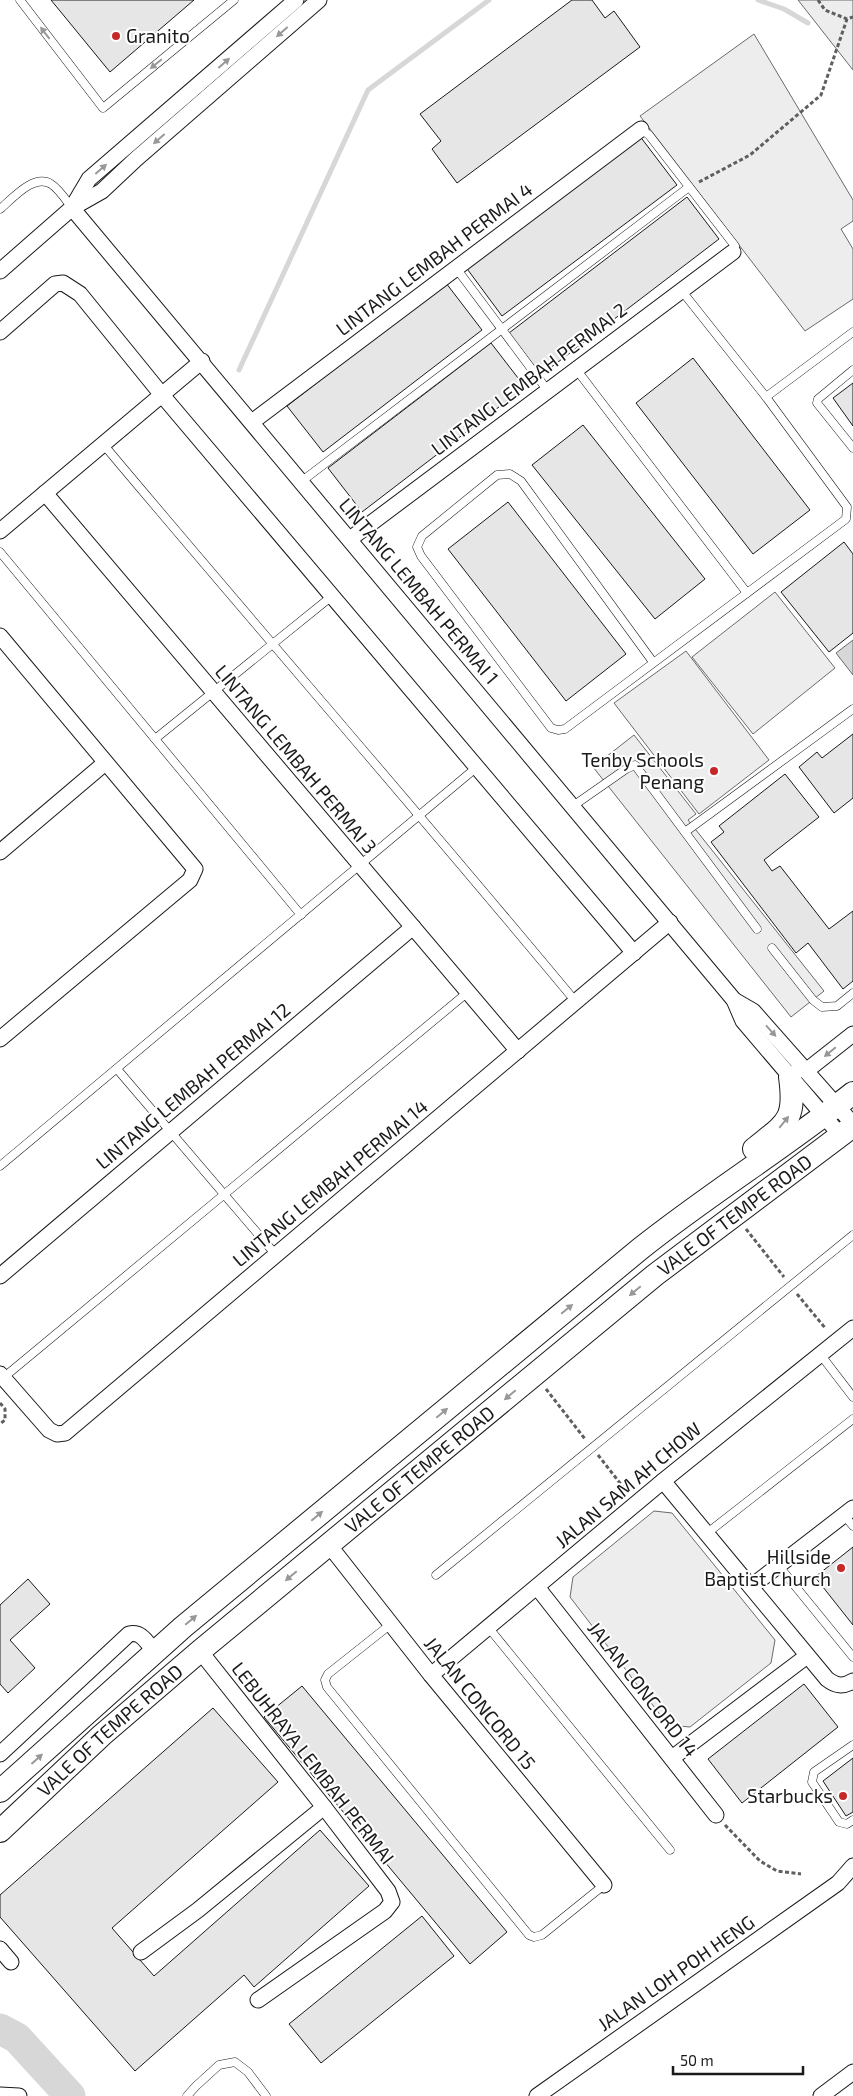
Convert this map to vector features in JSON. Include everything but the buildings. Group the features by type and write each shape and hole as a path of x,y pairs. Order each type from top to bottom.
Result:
{"main road":[{"path":"684,1214 725,1173 776,1131 788,1118 792,1110 798,1074"},
{"name":"VALE OF TEMPE ROAD","path":"0,1791 155,1652 563,1312 684,1214 838,1105"},
{"name":"VALE OF TEMPE ROAD","path":"0,1831 102,1735 200,1651 655,1275 849,1129"},
{"path":"0,1816 44,1774 102,1735"}],"street":[{"path":"72,208 89,179 296,0"},
{"path":"0,271 72,208 102,191 136,159 319,0"},
{"name":"LINTANG LEMBAH PERMAI 4","path":"252,422 641,129"},
{"name":"LINTANG LEMBAH PERMAI 1","path":"72,208 670,922 734,1000 743,1021 798,1074 838,1105 849,1129"},
{"name":"LINTANG LEMBAH PERMAI 2","path":"350,539 733,252"},
{"path":"0,332 55,284 63,283 80,294 162,395 634,953"},
{"path":"0,531 202,361"},
{"name":"LINTANG LEMBAH PERMAI 3","path":"44,493 518,1051"},
{"path":"0,636 195,870 190,880 0,1039"},
{"path":"0,852 105,763"},
{"name":"LINTANG LEMBAH PERMAI 14","path":"2,1376 49,1430 57,1434 65,1433 670,922"},
{"name":"LINTANG LEMBAH PERMAI 12","path":"0,1276 413,927"},
{"path":"798,1074 853,1034"},
{"name":"JALAN SAM AH CHOW","path":"431,1676 663,1481 853,1328"},
{"path":"663,1481 752,1586 827,1679 833,1684 847,1683"},
{"path":"752,1586 778,1565 850,1516"},
{"name":"JALAN CONCORD 15","path":"329,1545 431,1676 604,1885"},
{"name":"JALAN CONCORD 14","path":"538,1587 716,1815"},
{"path":"0,1754 129,1634 135,1632 142,1636 155,1652"},
{"name":"LEBUHRAYA LEMBAH PERMAI","path":"200,1651 324,1807 388,1891 392,1902 385,1912 258,2000"},
{"path":"672,1758 807,1656"},
{"path":"142,1952 198,1910 324,1807"},
{"name":"JALAN LOH POH HENG","path":"537,2096 838,1883 853,1866"},
{"name":"JALAN LOH POH HENG","path":"838,1883 853,1877"},
{"path":"0,1949 11,1962"},
{"path":"821,2096 853,2072"},
{"path":"0,2095 19,2096"}],"lane":[{"path":"20,0 103,108 234,0"},
{"path":"641,129 649,135 734,246 733,252"},
{"path":"0,209 31,184 41,181 50,183 72,208"},
{"path":"302,481 689,188"},
{"path":"456,268 548,391"},
{"path":"653,662 521,481 510,474 497,475 422,536 417,546 421,556 551,728 558,730 565,729 846,519 847,507 766,397 681,290"},
{"path":"766,397 853,332"},
{"path":"576,369 747,593"},
{"path":"853,370 817,401 853,448"},
{"path":"103,444 272,645 420,814 576,1002"},
{"path":"0,552 301,915"},
{"path":"155,739 332,596"},
{"path":"685,832 853,709"},
{"path":"572,806 626,769 635,765 757,929"},
{"path":"0,1166 477,767"},
{"path":"772,948 813,1000 822,1007 837,1006 853,993"},
{"path":"2,1376 468,992"},
{"path":"117,1069 276,1255"},
{"path":"436,1576 853,1235"},
{"path":"820,1354 853,1397"},
{"path":"706,1534 853,1419"},
{"path":"778,1565 853,1657"},
{"path":"391,1624 328,1674 326,1680 327,1687 529,1935 534,1937 542,1935 604,1885"},
{"path":"488,1627 670,1850"},
{"path":"853,1745 814,1772 812,1782 839,1822 847,1824 853,1820"},
{"path":"188,2096 219,2065 235,2062 248,2072 266,2096"}],"path":[{"path":"818,0 825,10 847,19 853,17"},
{"path":"689,188 750,154 821,95 847,19"},
{"path":"0,1403 5,1409 5,1420 0,1424"},
{"path":"716,1815 760,1860 777,1871 801,1874"}],"shaded area":[{"path":"798,0 853,0 853,70"},
{"path":"754,34 853,200 853,221 841,229 853,249 853,299 805,331 640,116"},
{"path":"775,592 835,668 753,734 692,657"},
{"path":"853,640 853,675 836,653"},
{"path":"686,651 769,760 699,814 614,703"},
{"path":"634,735 696,814 688,820 824,991 791,1017 593,767"},
{"path":"654,1511 672,1513 775,1640 771,1663 690,1727 668,1725 570,1597 573,1577"}],"waterway":[{"path":"239,370 368,90 489,0"},
{"path":"758,0 784,9 808,23"},
{"path":"0,2029 17,2038 70,2096"}],"place":[{"name":"Granito","path":"116,36"},
{"name":"Tenby Schools Penang","path":"714,771"},
{"name":"Hillside Baptist Church","path":"841,1568"},
{"name":"Starbucks","path":"843,1796"}]}
